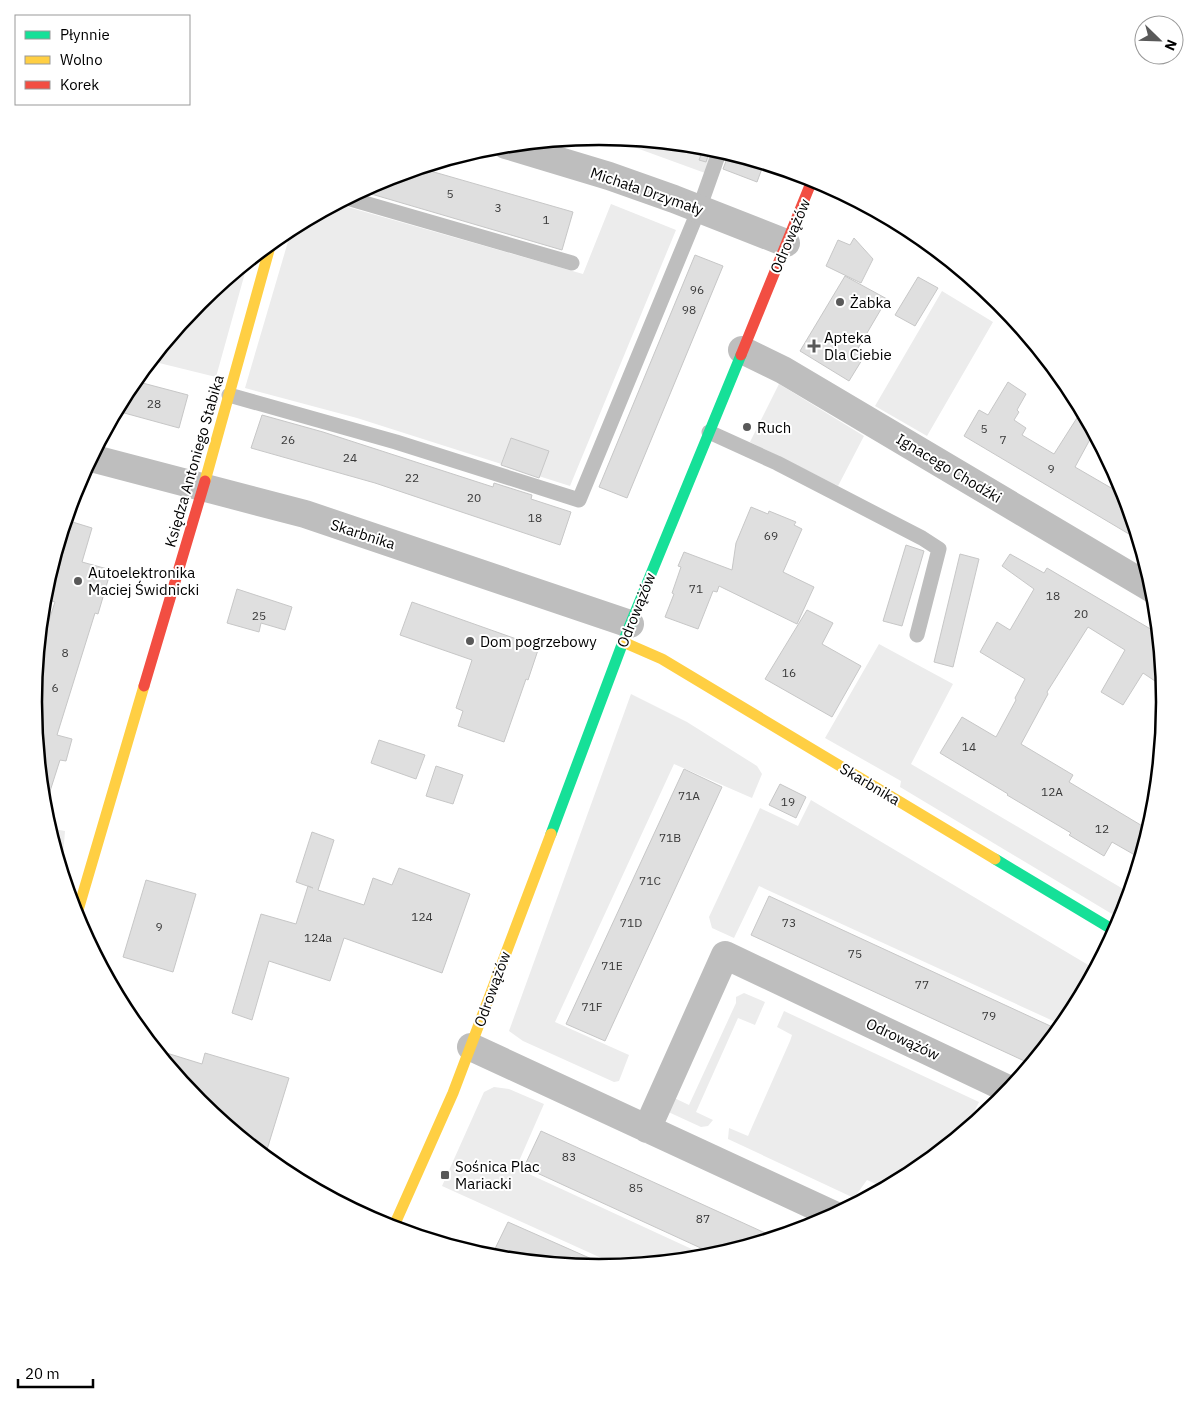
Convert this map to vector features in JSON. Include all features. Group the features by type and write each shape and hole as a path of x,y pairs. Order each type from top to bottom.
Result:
{"street":[{"name":"Michała Drzymały","path":"522,151 609,176 786,243"},
{"name":"Odrowążów","path":"396,1221 453,1093 627,633 810,186"},
{"name":"Księdza Antoniego Stabika","path":"80,903 203,488 268,255"},
{"name":"Ignacego Chodźki","path":"742,350 783,370 1144,584"},
{"name":"Skarbnika","path":"98,460 305,514 627,633 662,659 1109,927"},
{"name":"Odrowążów","path":"647,1129 725,955 1002,1086"},
{"name":"Odrowążów","path":"471,1047 826,1211"}],"lane":[{"path":"229,395 396,442 579,500 699,209 717,158"},
{"path":"356,201 572,263"},
{"path":"709,432 778,463 922,538 939,549 917,635"}],"shaded area":[{"path":"631,146 710,157 705,173"},
{"path":"611,204 676,230 570,486 357,418 245,388 288,240 345,206 583,274"},
{"path":"245,272 216,377 158,363 206,308"},
{"path":"942,291 993,322 927,436 875,406"},
{"path":"779,384 864,436 838,486 750,442"},
{"path":"879,644 953,684 911,764 1124,889 1114,915 900,787 901,781 825,738"},
{"path":"631,694 687,722 757,766 762,774 752,798 674,764 555,1022 629,1055 619,1081 614,1082 523,1041 509,1031"},
{"path":"811,800 1090,966 1055,1022 759,886 734,938 712,928 709,917 760,808 798,826"},
{"path":"57,830 65,831 63,853"},
{"path":"744,993 765,1002 755,1025 738,1018 696,1112 713,1120 708,1126 701,1127 664,1110 670,1096 689,1105 736,1003 736,997"},
{"path":"784,1011 979,1102 972,1116 939,1144 877,1184 867,1180 854,1198 728,1139 729,1128 748,1136 790,1041 792,1035 777,1027"},
{"path":"494,1087 509,1089 544,1104 516,1168 694,1250 636,1258 603,1259 442,1186 484,1092"}],"building":[{"path":"701,155 708,156 706,162 699,160"},
{"path":"726,160 762,170 757,182 723,169"},
{"path":"432,171 573,212 562,250 371,194"},
{"path":"854,238 873,259 861,283 826,266 838,240 850,245"},
{"path":"695,255 723,266 627,498 599,487"},
{"path":"845,276 887,299 857,350 865,355 849,381 800,351"},
{"path":"918,277 938,288 915,326 895,315"},
{"path":"1008,382 1026,394 1014,420 1026,428 1022,435 1054,454 1078,417 1090,439 1075,467 1114,490 1131,535 964,436 979,410 988,415"},
{"path":"143,383 188,395 179,428 123,413"},
{"path":"262,415 323,432 493,487 494,483 532,495 531,499 571,512 560,545 375,483 251,448"},
{"path":"511,438 549,451 539,478 501,465"},
{"path":"751,507 768,514 769,511 796,522 794,525 802,529 783,572 814,587 797,624 719,586 717,592 713,591 698,629 665,617 674,594 672,593 681,567 678,566 684,552 732,570 736,543"},
{"path":"72,522 92,528 82,562 111,570 98,614 95,613 57,735 72,739 66,761 60,760 50,792 42,702 47,629 55,602 52,601 53,593 61,558"},
{"path":"906,545 924,551 902,626 883,621"},
{"path":"960,554 979,559 953,667 934,662"},
{"path":"1010,554 1044,573 1047,568 1152,630 1155,681 1143,673 1123,705 1101,692 1125,650 1088,627 1047,692 1048,694 1021,744 1073,775 1069,782 1143,826 1135,855 1112,842 1104,856 1069,835 1071,833 940,753 962,717 996,737 1025,679 980,652 997,622 1010,630 1034,589 1002,566"},
{"path":"237,589 292,607 285,630 261,623 259,632 227,623"},
{"path":"412,602 539,647 504,742 458,726 463,711 456,708 472,660 400,635"},
{"path":"807,610 833,623 822,644 861,666 832,717 765,679"},
{"path":"379,740 425,755 416,779 371,763"},
{"path":"436,766 463,775 453,804 426,796"},
{"path":"684,769 722,787 605,1041 566,1024"},
{"path":"780,784 806,797 796,818 769,805"},
{"path":"312,832 334,840 318,890 364,905 373,878 392,885 399,868 470,894 442,973 344,938 330,981 269,961 252,1020 232,1013 261,914 296,924 308,886 296,882"},
{"path":"146,880 196,894 173,972 123,957"},
{"path":"769,896 1052,1027 1025,1061 751,935"},
{"path":"205,1053 289,1078 267,1149 232,1121 206,1096 168,1054 202,1064"},
{"path":"541,1131 766,1233 703,1249 524,1167"},
{"path":"508,1222 591,1259 563,1258 495,1249"}],"traffic: fast":[{"path":"551,834 623,642 741,355"},
{"path":"995,859 1108,927"}],"traffic: slow":[{"path":"205,481 268,255"},
{"path":"623,642 662,659 995,859"},
{"path":"80,903 144,686"},
{"path":"396,1221 453,1093 551,834"}],"traffic: jam":[{"path":"741,355 810,186"},
{"path":"144,686 205,481"}],"place":[{"name":"Żabka","path":"840,302"},
{"name":"Apteka Dla Ciebie","path":"814,346"},
{"name":"Ruch","path":"747,427"},
{"name":"Autoelektronika Maciej Świdnicki","path":"78,581"},
{"name":"Dom pogrzebowy","path":"470,641"},
{"name":"Sośnica Plac Mariacki","path":"445,1175"}]}
